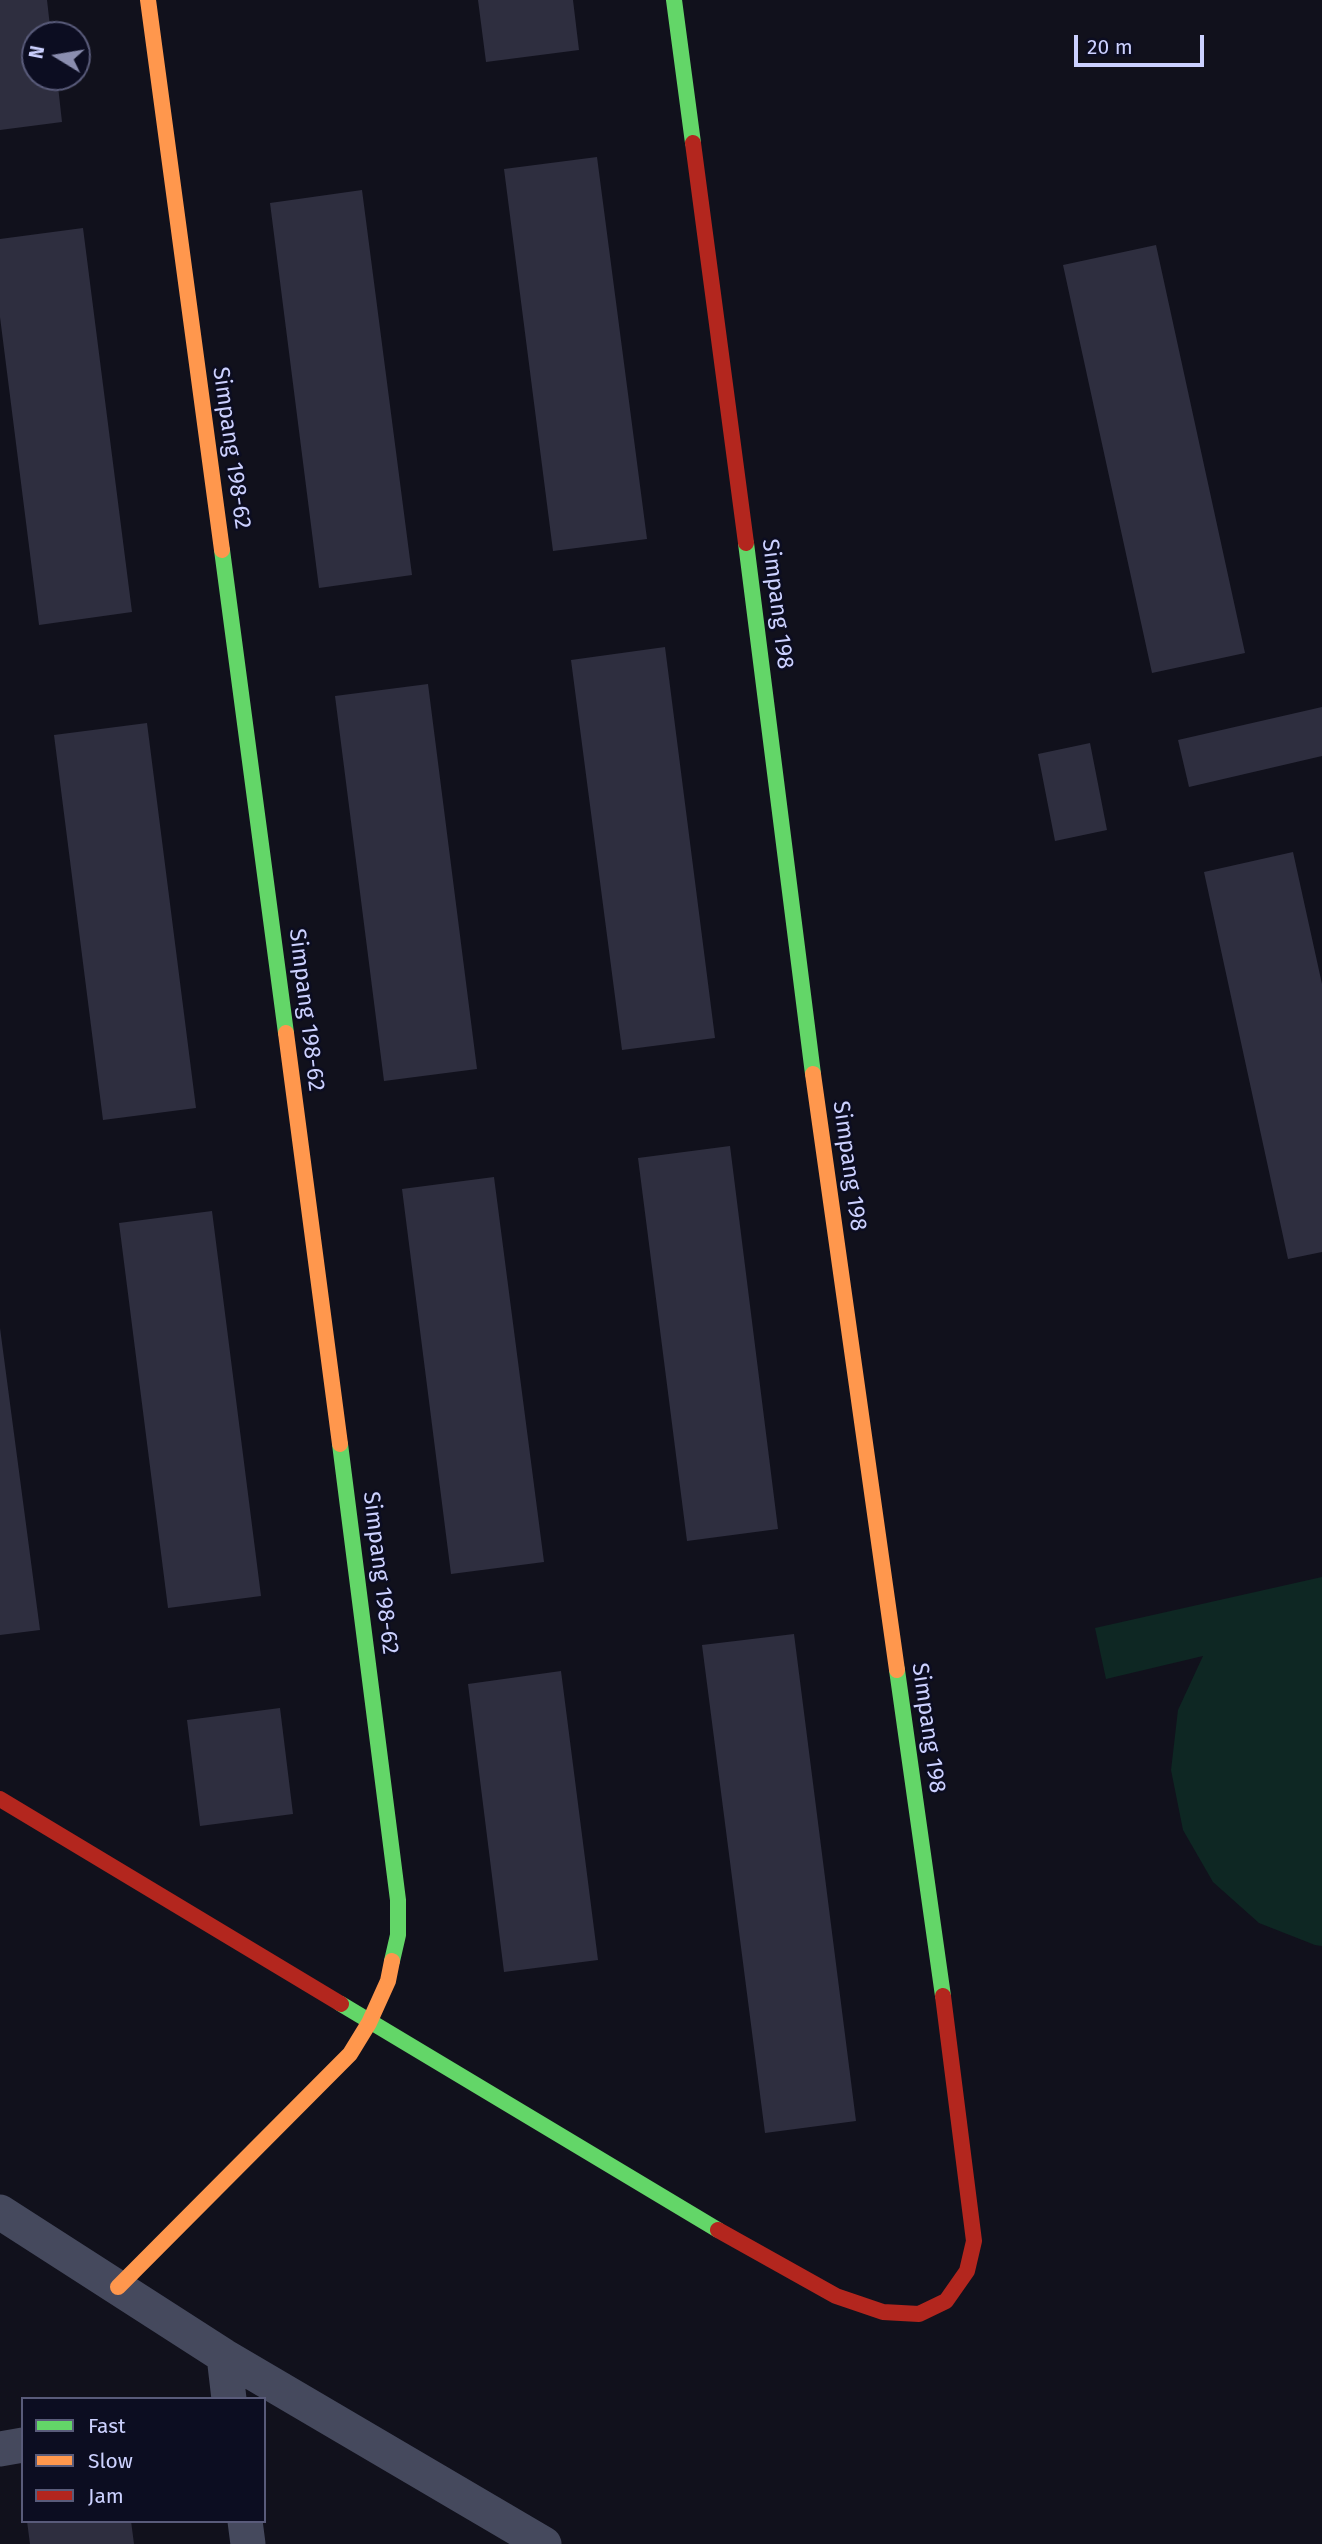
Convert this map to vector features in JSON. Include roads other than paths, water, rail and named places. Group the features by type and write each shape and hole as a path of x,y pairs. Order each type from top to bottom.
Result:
{"street":[{"name":"Simpang 198-62","path":"118,2287 350,2054 369,2023 388,1981 398,1935 398,1900 239,672 148,0"},
{"name":"Simpang 198","path":"369,2023 669,2202 836,2296 883,2312 919,2314 946,2301 967,2271 974,2241 961,2117 810,1049 746,536 674,0"},
{"path":"0,1800 369,2023"},
{"path":"0,2212 224,2356 544,2544"},
{"path":"224,2356 229,2397"},
{"path":"0,2449 21,2445"},
{"path":"245,2523 248,2544"}]}
